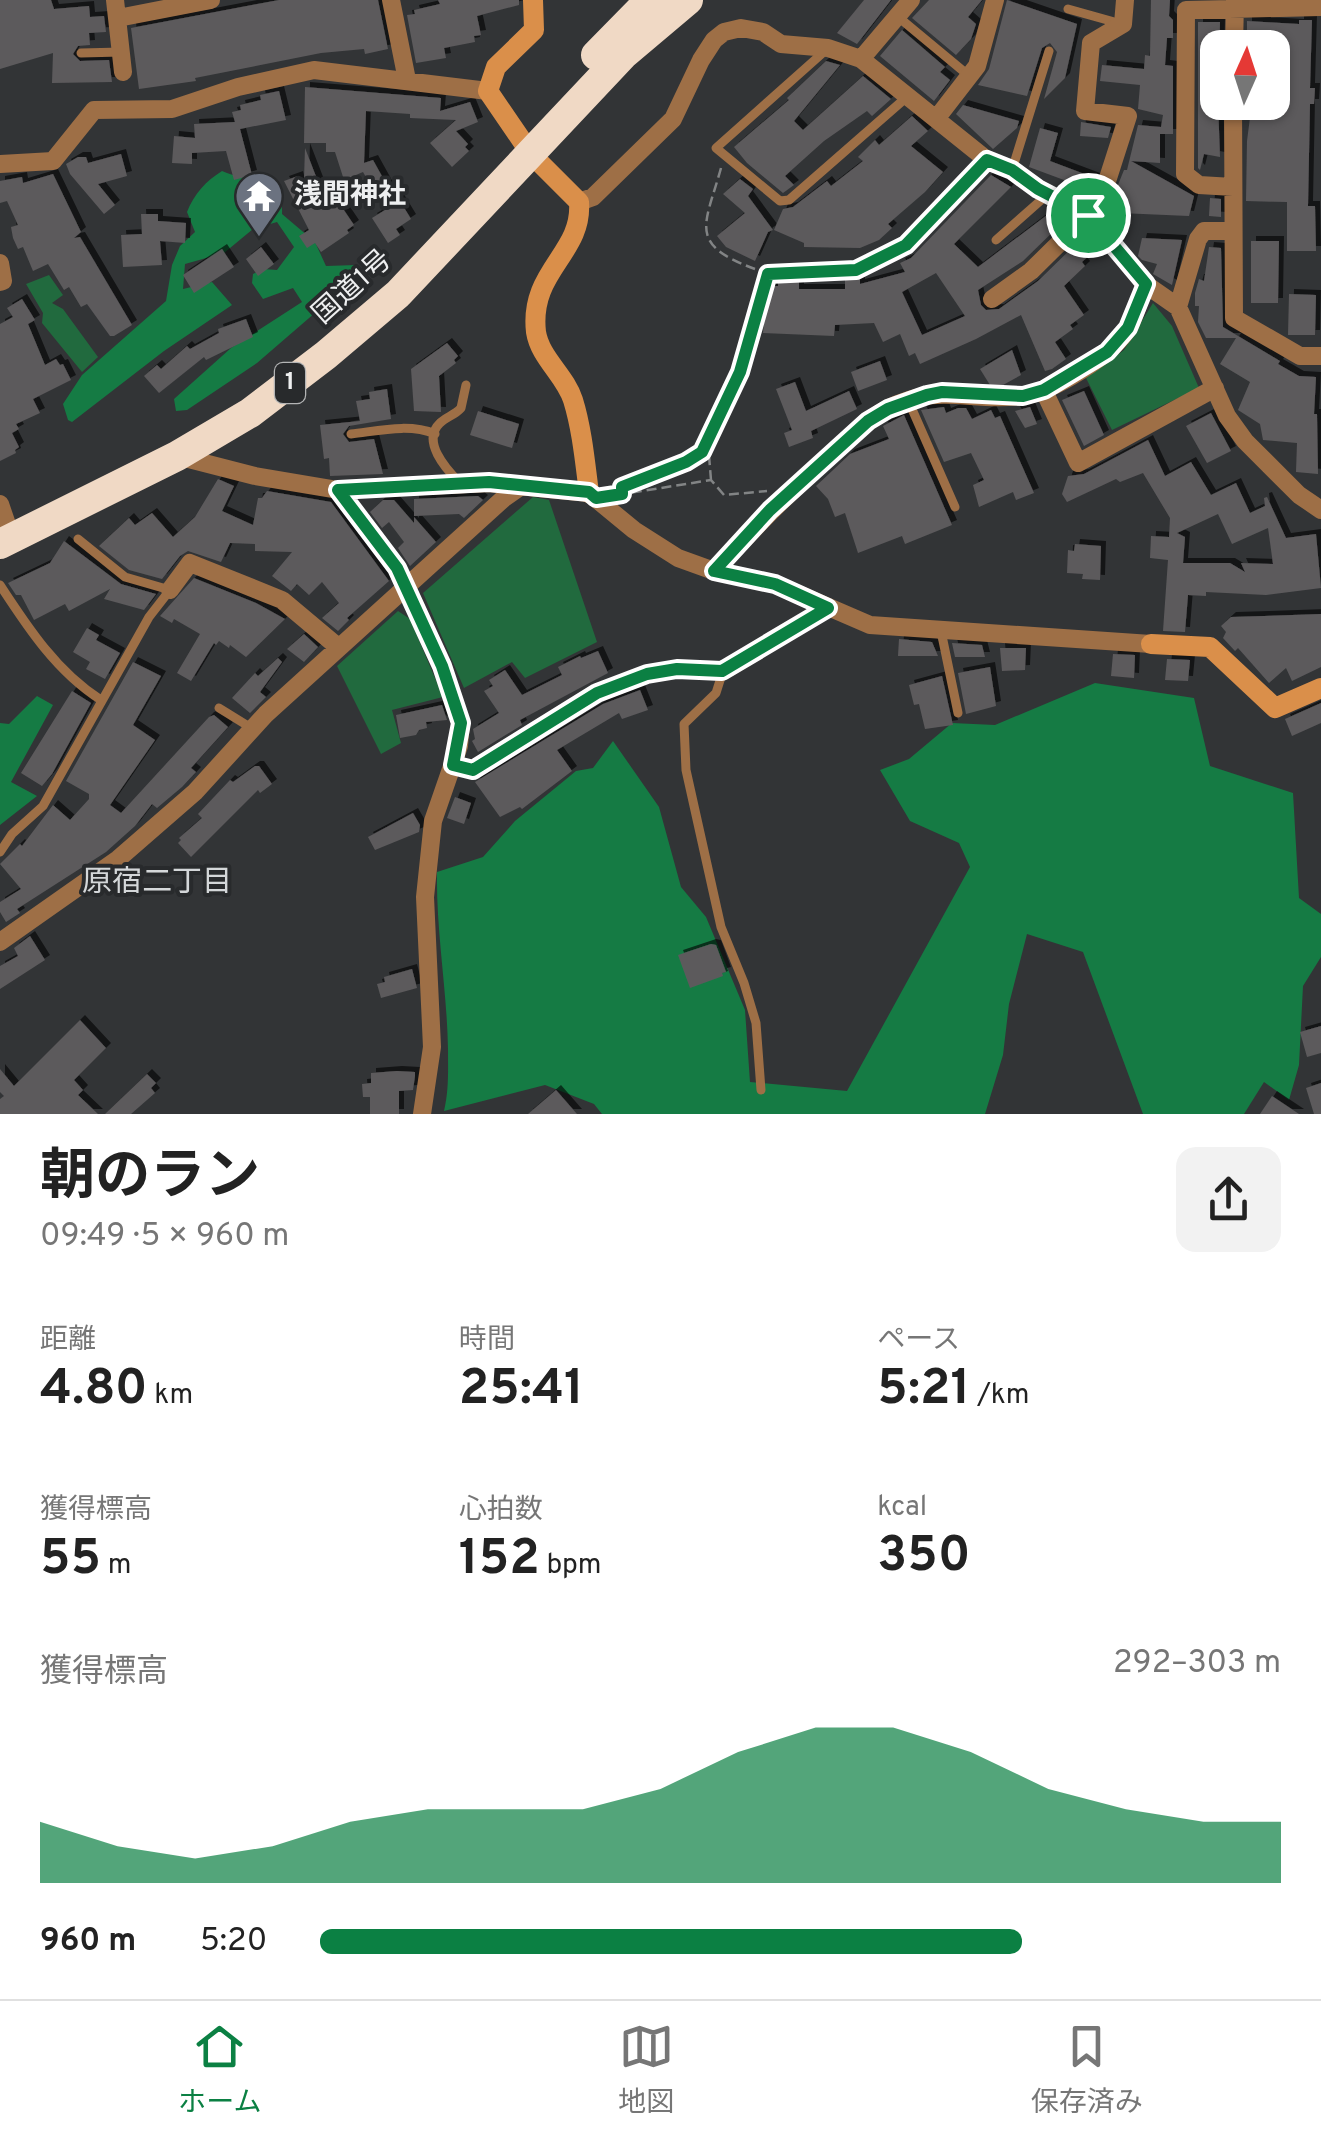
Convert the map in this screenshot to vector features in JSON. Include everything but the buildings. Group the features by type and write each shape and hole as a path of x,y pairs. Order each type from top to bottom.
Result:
{"highway":[{"name":"国道1号","path":"3,528 176,456 250,412 326,355 398,294 650,0"},
{"name":"国道1号","path":"3,528 169,442 242,399 318,340 624,54 688,0"}],"street":[{"path":"123,72 116,9 211,0"},
{"path":"391,0 407,80"},
{"path":"488,91 496,67 534,30 533,0"},
{"path":"861,59 911,0"},
{"path":"936,119 977,66 996,0"},
{"path":"992,299 1031,271 1100,203 1128,116 1084,111 1091,43 1123,24 1125,0"},
{"path":"1234,30 1235,4"},
{"path":"1232,188 1198,185 1184,174 1186,10 1235,4 1321,8"},
{"path":"579,202 593,197 673,119 701,60 724,32 741,28 764,32 781,44 824,49 861,59 987,160 1012,170 1088,215 1146,284 1178,307 1226,416 1245,441 1299,495 1321,510"},
{"path":"0,164 53,161 94,110 172,110 238,87 314,70 488,91 524,146 579,202 580,216 571,241 547,273 538,297 536,332 572,399 592,495"},
{"path":"1233,120 1234,318 1300,356 1321,356"},
{"path":"1178,307 1198,239 1204,231 1232,231"},
{"path":"0,263 0,282"},
{"path":"714,571 780,502 868,421 908,400 942,392 1023,396 1044,390 1107,352 1128,328 1146,284"},
{"path":"1044,390 1078,463 1215,388"},
{"path":"176,456 255,476 338,490 523,485 592,495 655,544 714,571 775,584 870,625 1210,647 1276,708 1321,688"},
{"path":"2,938 118,859 196,792 253,729 338,646 523,485"},
{"path":"338,490 397,568 460,712 461,735 433,821 425,897 432,1047 422,1114"},
{"path":"170,590 190,563 282,600 338,646"},
{"path":"453,765 473,770 597,693 647,674 677,669 722,671 828,608"}],"lane":[{"path":"1068,9 1123,24"},
{"path":"898,16 969,76"},
{"path":"824,49 716,148 780,201 789,200 908,96"},
{"path":"1012,170 1049,51"},
{"path":"80,52 121,52"},
{"path":"768,274 856,270 906,245 987,160"},
{"path":"996,240 1048,194"},
{"path":"461,484 438,456 435,434 438,424 461,408 466,385"},
{"path":"908,400 955,507"},
{"path":"350,434 399,428 424,429 435,434"},
{"path":"0,852 12,834 43,806 149,617 170,590 125,576 78,539"},
{"path":"0,585 66,673 101,700"},
{"path":"940,628 958,713"},
{"path":"722,671 716,693 684,724 686,770 721,927 756,1023 760,1090"},
{"path":"219,708 253,729"}],"path":[{"path":"622,494 622,487 695,458 708,443 740,372 768,274 732,260 708,243 706,224 725,155"},
{"path":"708,443 711,480 724,494 768,491 780,502"},
{"path":"592,495 711,480"}],"green space":[{"path":"222,171 271,185 281,201 282,214 315,242 326,266 356,265 360,274 257,363 187,410 176,411 174,399 231,348 302,302 293,288 263,299 252,283 253,274 263,269 277,270 294,247 277,222 253,229 224,253 185,264 183,289 212,282 232,305 164,351 72,422 68,420 63,404 82,375 166,301 172,265 180,246 195,232 187,212 201,188"},
{"path":"49,275 63,295 52,303 63,309 98,357 82,372 42,323 43,313 26,284"},
{"path":"1153,303 1172,326 1199,388 1112,430 1086,378 1124,350"},
{"path":"533,497 549,500 597,642 525,678 512,662 464,688 423,593"},
{"path":"398,611 410,619 443,697 392,710 401,743 381,754 337,666"},
{"path":"1095,683 1194,698 1210,766 1293,793 1299,898 1321,914 1321,957 1303,986 1299,1065 1289,1100 1264,1082 1244,1114 1143,1114 1083,952 1027,934 1009,1004 1003,1055 985,1114 602,1114 594,1104 545,1085 444,1111 448,1049 437,872 483,857 515,821 576,771 593,768 613,741 659,807 681,887 706,917 745,1010 750,1082 847,1091 970,867 959,843 910,821 880,770 909,759 952,723 995,725"},
{"path":"37,696 53,705 11,782 37,796 0,825 0,723 9,724"}],"place":[{"name":"浅間神社","path":"259,238"}],"district":[{"name":"原宿二丁目","path":"157,883"}],"route":[{"path":"987,160 1012,170 1038,189 1088,215 1146,284 1128,328 1107,352 1044,390 1023,396 942,392 888,409 868,421 770,510 714,571 775,584 828,608 722,671 677,669 647,674 597,693 473,770 453,765 461,735 460,712 442,666 397,568 338,490 489,482 589,492 596,498 622,494 622,487 695,458 708,443 740,372 768,274 856,270 906,245 987,160"}]}
